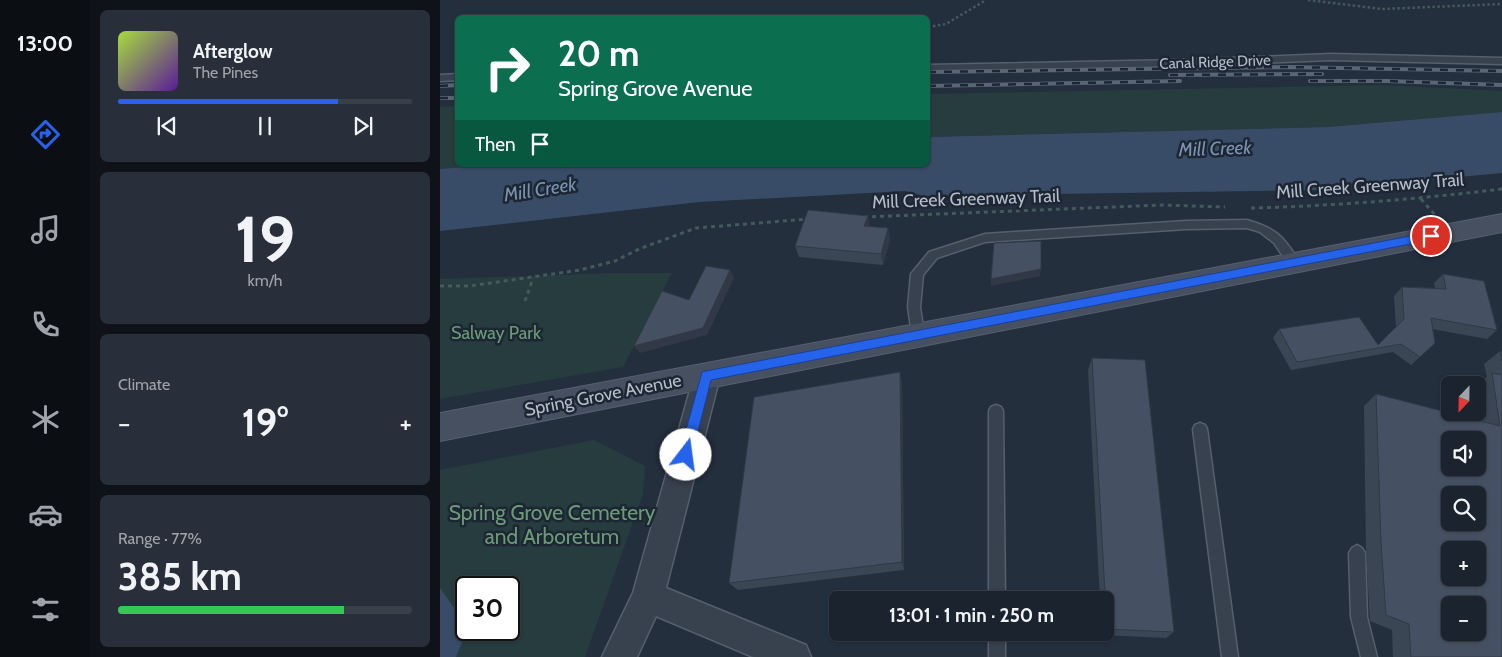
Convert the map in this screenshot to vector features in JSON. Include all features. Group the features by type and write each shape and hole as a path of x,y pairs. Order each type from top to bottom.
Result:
{"main road":[{"name":"Spring Grove Avenue","path":"440,427 1502,223"}],"street":[{"path":"619,657 648,597 706,376"},
{"path":"648,597 794,657"}],"lane":[{"name":"Canal Ridge Drive","path":"930,68 1180,64 1332,56 1502,61"},
{"path":"440,78 455,77"},
{"path":"918,334 914,306 917,274 932,255 984,238 1186,225 1247,224 1264,229 1278,240 1293,262"},
{"path":"996,411 998,591"},
{"path":"1200,428 1230,657"},
{"path":"1357,553 1358,617 1370,657"},
{"path":"997,641 997,657"}],"path":[{"path":"930,27 946,24 986,0"},
{"path":"1308,0 1382,9 1502,4"},
{"name":"Mill Creek Greenway Trail","path":"1247,207 1303,207 1413,199 1502,189"},
{"name":"Mill Creek Greenway Trail","path":"855,217 1163,205 1229,207"},
{"path":"440,286 470,286 580,270 615,261 696,228 817,218"},
{"path":"525,301 533,277"}],"green space":[{"path":"1381,85 1502,91 1502,112 1328,127 930,137 930,94"},
{"path":"455,106 455,167 464,167 440,169 440,107"},
{"name":"Salway Park","path":"613,273 672,273 623,367 440,399 440,279"},
{"name":"Spring Grove Cemetery and Arboretum","path":"594,440 645,466 643,494 585,657 440,657 440,470"}],"water":[{"name":"Mill Creek","path":"1502,112 1502,173 1319,190 924,196 905,191 699,202 440,231 440,169 464,167 930,167 930,137 1328,127"},
{"path":"440,588 455,609 455,641 463,641 456,657 440,657"}],"building":[{"path":"808,210 868,216 864,226 888,228 881,254 795,246"},
{"path":"1041,241 1041,269 991,279 994,243"},
{"path":"706,266 730,270 703,328 634,346 662,291 689,300"},
{"path":"1443,274 1484,281 1497,330 1431,318 1435,343 1420,357 1401,344 1297,362 1279,329 1359,317 1378,345 1404,319 1402,287 1446,289"},
{"path":"1092,358 1145,360 1174,632 1114,629 1114,591 1105,591"},
{"path":"900,372 902,562 729,583 754,397"},
{"path":"1492,373 1502,375 1502,657 1411,657 1409,624 1386,615 1381,542 1376,394 1441,411 1441,421 1481,421 1500,426"}],"railway":[{"path":"930,72 1287,67 1502,71"},
{"path":"1170,75 1322,74"},
{"path":"930,86 1180,81"},
{"path":"1310,81 1387,81 1502,85"},
{"path":"440,86 455,85"},
{"path":"440,98 455,98"}],"route":[{"path":"686,455 706,376 946,328 1431,236"}]}
